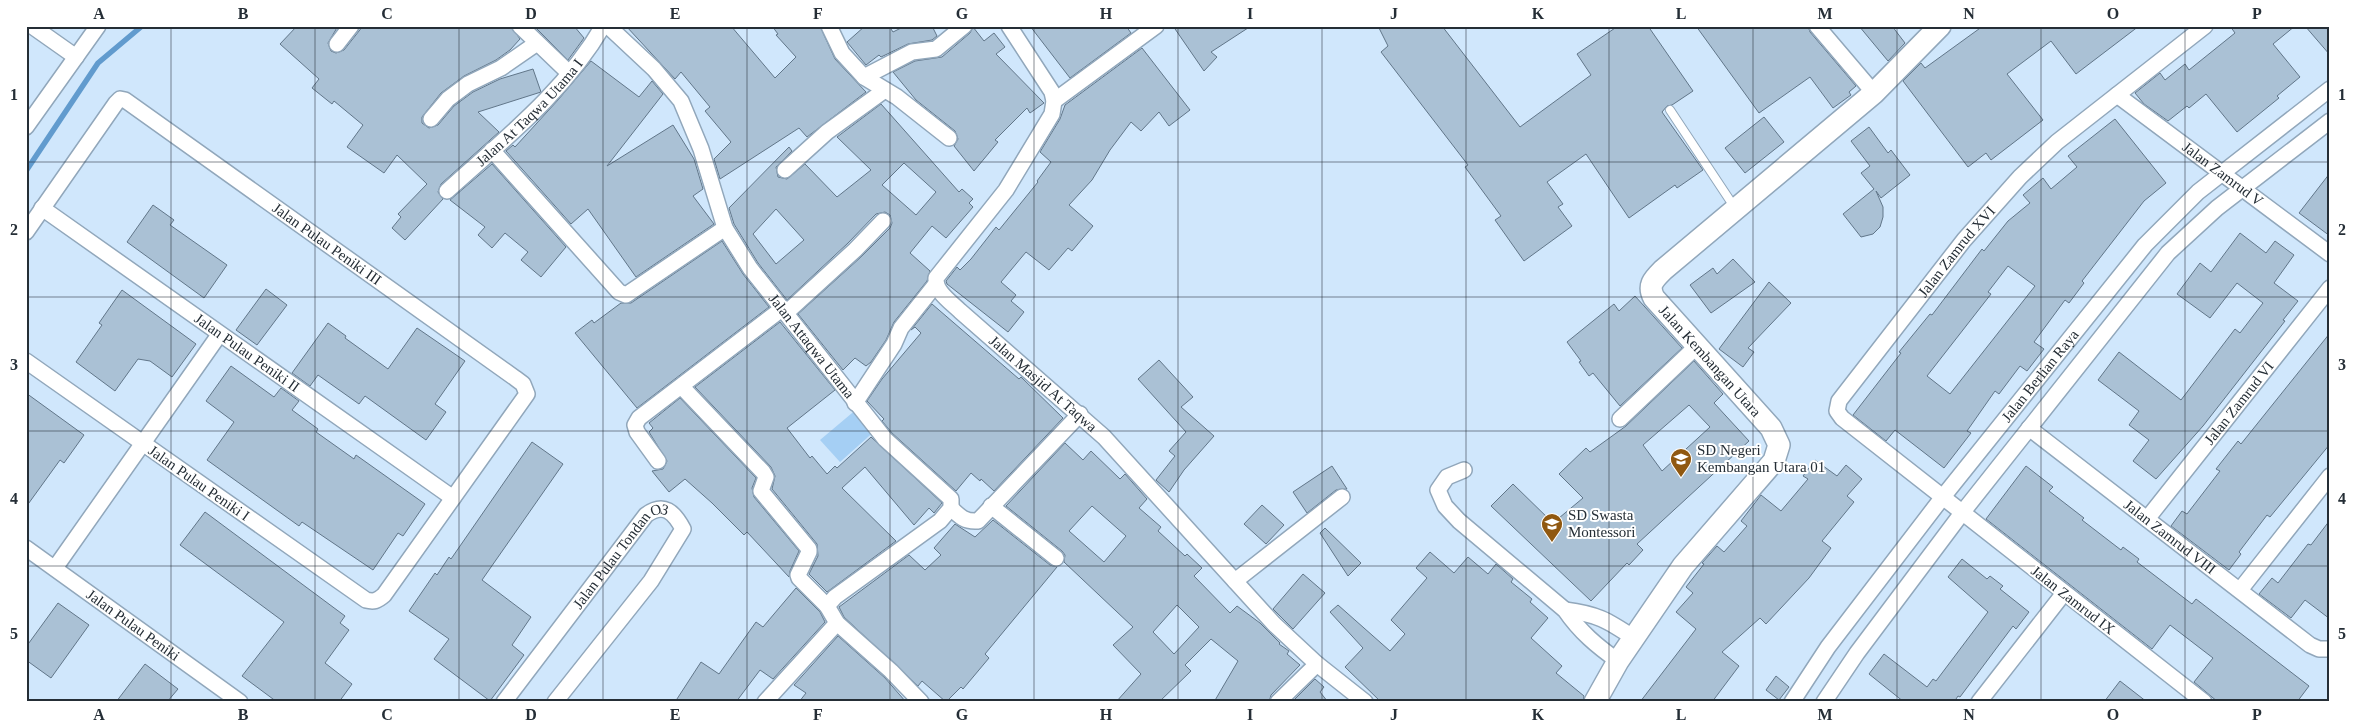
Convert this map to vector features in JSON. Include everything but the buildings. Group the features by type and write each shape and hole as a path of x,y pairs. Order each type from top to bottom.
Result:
{"street":[{"path":"32,26 76,57"},
{"path":"26,127 98,26"},
{"path":"337,44 351,26"},
{"path":"520,26 569,73"},
{"name":"Jalan At Taqwa Utama I","path":"447,191 547,101 594,42 603,26"},
{"name":"Jalan Attaqwa Utama","path":"608,26 654,68 681,101 701,149 725,228 750,268 785,310 855,403 900,454 947,494 952,504 951,508"},
{"path":"828,26 842,53 864,77 897,97 949,138"},
{"path":"864,77 912,52 936,49 964,26"},
{"path":"855,403 894,344 901,328 936,284 936,278 1006,190 1052,114 1054,101 1052,92 1009,26"},
{"path":"1054,101 1156,26"},
{"path":"1817,26 1874,93"},
{"name":"Jalan Kembangan Utara","path":"1595,702 1618,661 1683,566 1774,461 1778,453 1779,445 1770,428 1654,298 1650,290 1650,284 1663,270 1874,93 1940,26"},
{"name":"Jalan Zamrud XVI","path":"1942,498 1842,418 1837,411 1839,402 1964,240 2020,177 2057,142 2205,26"},
{"path":"431,119 448,100 468,84 501,68 536,43"},
{"path":"785,170 827,132 885,90"},
{"name":"Jalan Berlian Raya","path":"1792,702 1828,647 1942,498 2145,245 2169,219 2223,172 2330,90"},
{"name":"Jalan Zamrud V","path":"2118,94 2330,254"},
{"name":"Jalan Pulau Peniki III","path":"42,208 116,104 120,99 125,100 515,378 526,390 526,399 453,498"},
{"name":"Jalan Berlian Raya","path":"1824,702 1857,653 1962,513 2168,253 2193,228 2330,120"},
{"path":"492,150 619,292 626,295 725,228"},
{"path":"26,232 42,208"},
{"name":"Jalan Pulau Peniki II","path":"42,208 106,251 219,335 453,498"},
{"path":"658,460 636,432 635,424 639,418 785,310 855,250 883,221"},
{"name":"Jalan Masjid At Taqwa","path":"936,284 940,291 960,310 1080,414 1126,460 1274,624 1316,664 1365,702"},
{"name":"Jalan Zamrud VI","path":"2147,519 2330,288"},
{"path":"55,568 219,335"},
{"path":"1620,419 1697,346"},
{"name":"Jalan Pulau Peniki I","path":"26,361 366,600 378,601 384,595 453,498"},
{"path":"682,387 763,472 766,477 761,491 809,549 810,552 798,575 799,578 831,615 892,671 921,702"},
{"path":"766,702 831,615 835,597 940,521 951,508 960,517 969,522 978,521 1080,414"},
{"name":"Jalan Zamrud VIII","path":"2029,428 2310,644 2320,649 2330,649"},
{"path":"1464,470 1447,477 1438,490 1445,506 1460,521 1565,610 1576,626 1590,640 1618,661"},
{"path":"2240,590 2330,476"},
{"path":"1235,581 1342,497"},
{"name":"Jalan Zamrud IX","path":"1942,498 2204,702"},
{"path":"992,506 1056,558"},
{"name":"Jalan Pulau Tondan O3","path":"504,702 646,515 655,509 664,509 677,518 683,529 677,542 651,581 555,702"},
{"name":"Jalan Pulau Peniki","path":"26,548 240,702"},
{"path":"1979,702 2064,593"},
{"path":"1565,610 1585,612 1605,618 1634,638"},
{"path":"1278,702 1316,664"}],"lane":[{"path":"1670,110 1736,209"}],"shaded area":[{"path":"858,408 877,429 840,462 820,440"}],"waterway":[{"path":"26,171 98,63 142,26"}],"place":[{"name":"SD Negeri Kembangan Utara 01","path":"1681,478"},
{"name":"SD Swasta Montessori","path":"1552,543"}]}
